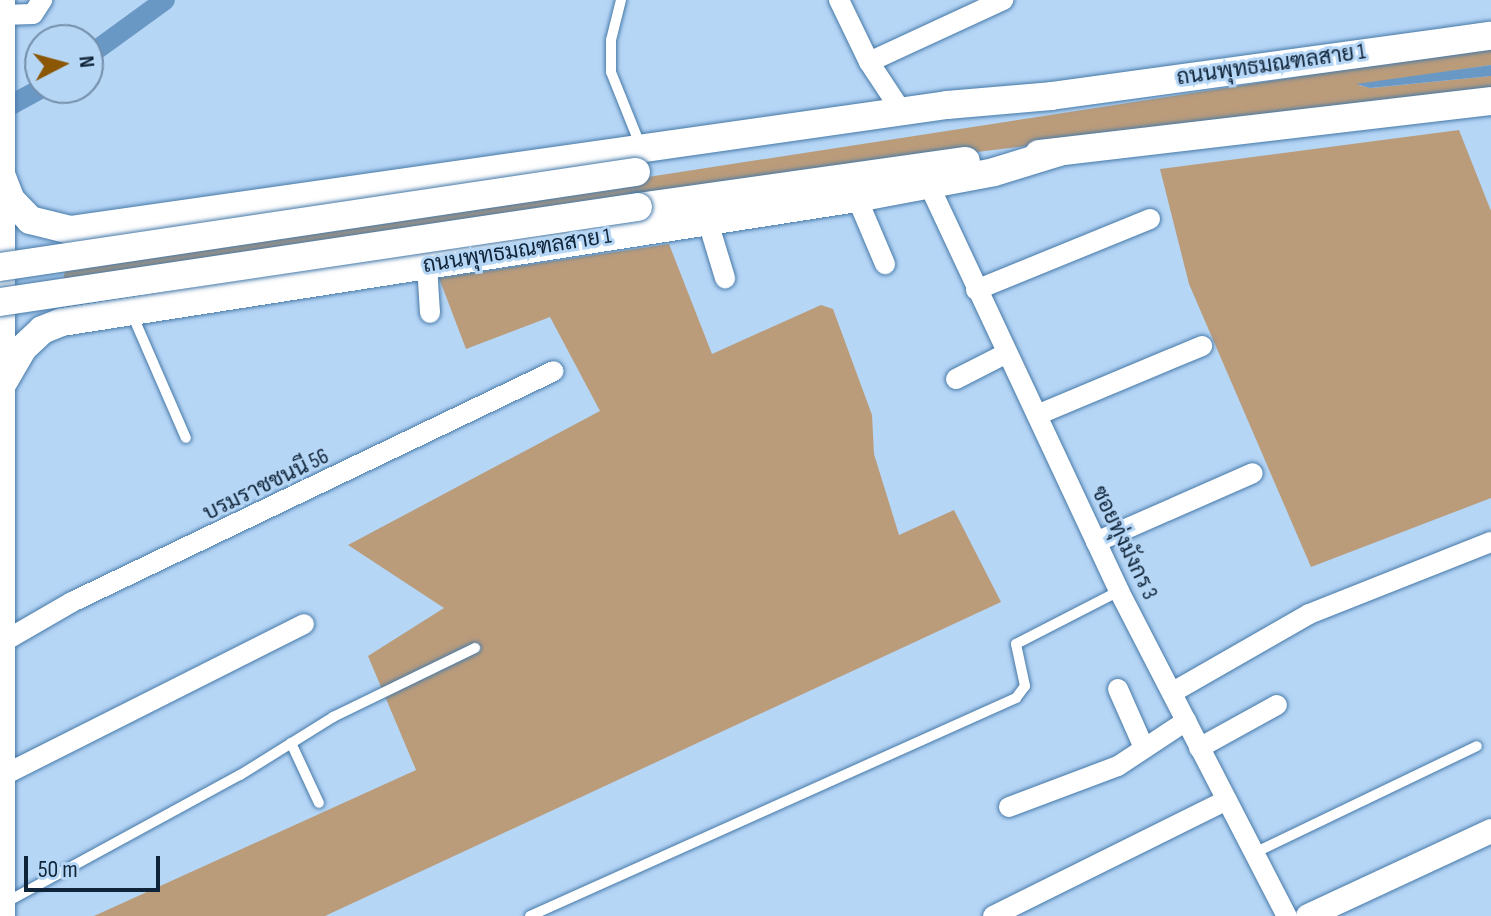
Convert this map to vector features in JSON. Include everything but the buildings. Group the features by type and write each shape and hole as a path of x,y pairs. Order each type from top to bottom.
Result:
{"main road":[{"path":"1,911 2,8"},
{"name":"ถนนพุทธมณฑลสาย 1","path":"0,267 639,162 902,112 1051,96 1491,36"},
{"name":"ถนนพุทธมณฑลสาย 1","path":"2,177 11,200 30,220 54,229 102,226 930,124 1051,96"},
{"name":"ถนนพุทธมณฑลสาย 1","path":"0,302 638,207 1059,152 1491,101"},
{"name":"ถนนพุทธมณฑลสาย 1","path":"1,386 23,348 42,330 121,314 857,198 929,185 1059,152"},
{"path":"102,226 54,255 50,282 65,311 83,317 121,314"}],"street":[{"path":"2,8 33,14 42,0"},
{"path":"839,0 869,62 902,112"},
{"path":"869,62 1003,0"},
{"name":"ซอยทุ่งมังกร 3","path":"929,185 1119,591 1287,916"},
{"path":"857,198 885,264"},
{"path":"976,290 1150,219"},
{"path":"708,222 725,278"},
{"path":"427,265 430,313"},
{"path":"1037,415 1202,346"},
{"path":"956,379 1007,353"},
{"name":"บรมราชชนนี 56","path":"1,643 72,602 554,371"},
{"path":"1096,542 1253,473"},
{"path":"1173,692 1309,614 1491,542"},
{"path":"2,776 304,624"},
{"path":"1118,689 1144,748"},
{"path":"1199,748 1277,705"},
{"path":"1009,807 1097,776 1186,721"},
{"path":"993,916 1227,800"},
{"path":"1308,916 1491,831"}],"lane":[{"path":"621,0 611,40 611,72 639,162"},
{"path":"121,314 186,438"},
{"path":"530,916 1016,698 1025,686 1016,644 1119,591"},
{"path":"1,911 291,743 475,648"},
{"path":"291,743 319,803"},
{"path":"1254,853 1477,746"}],"shaded area":[{"path":"1491,47 1491,65 1358,85 1371,88 1491,76 1491,90 787,175 63,280 70,250 648,177"},
{"path":"1459,130 1491,211 1491,498 1311,567 1189,284 1160,169"},
{"path":"669,244 712,354 821,305 833,309 872,415 874,454 899,535 954,510 1001,602 325,916 94,916 416,770 368,656 444,608 348,545 600,411 550,317 466,349 439,278"}],"water":[{"path":"1491,65 1491,76 1370,88 1356,84"}],"waterway":[{"path":"104,44 165,0"},
{"path":"0,111 24,98"}]}
